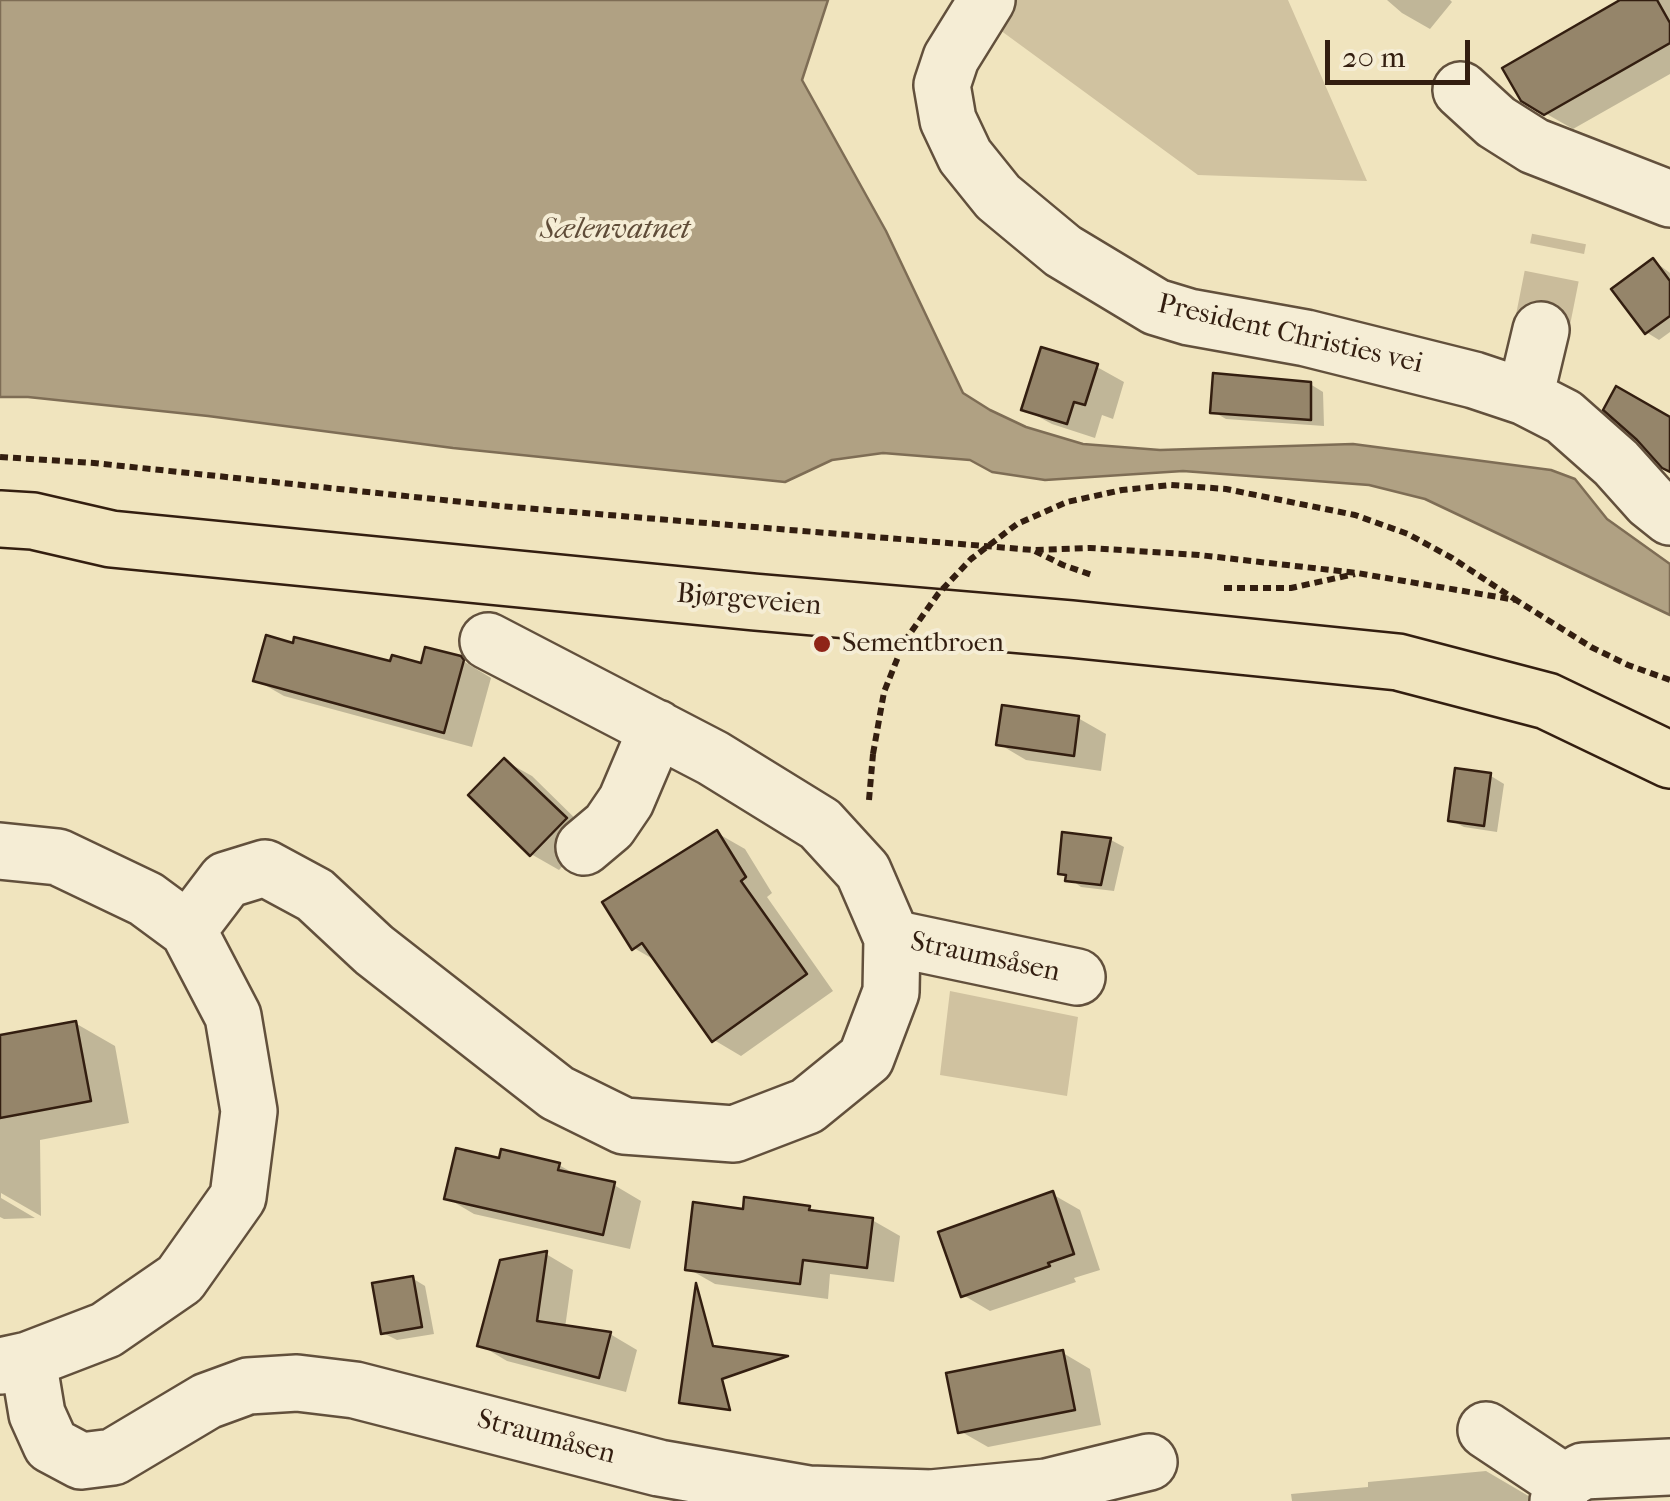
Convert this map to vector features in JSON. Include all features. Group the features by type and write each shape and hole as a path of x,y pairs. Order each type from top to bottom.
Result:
{"main road":[{"name":"Bjørgeveien","path":"0,518 32,521 111,539 1398,662 1547,701 1670,760"},
{"name":"Bjørgeveien","path":"0,542 111,539"}],"street":[{"name":"President Christies vei","path":"988,0 951,58 942,86 948,120 966,156 998,197 1063,251 1156,308 1189,318 1306,338 1474,380 1524,397 1564,417 1670,518"},
{"path":"1461,90 1496,122 1534,146 1670,199"},
{"path":"1524,397 1540,330"},
{"path":"188,930 226,880 265,868 316,895 374,950 558,1093 624,1126 734,1134 807,1106 866,1058 891,992 892,938 863,871 820,824 713,758 488,641"},
{"path":"584,846 609,826 626,801 657,728"},
{"path":"0,851 58,857 146,899 188,930 234,1016 249,1112 238,1197 180,1279 106,1330 14,1363"},
{"name":"Straumsåsen","path":"892,938 1077,977"},
{"name":"Straumåsen","path":"14,1363 51,1444 82,1461 113,1456 206,1401 248,1386 297,1382 354,1390 658,1468 809,1494 932,1498 1046,1487 1150,1462"},
{"path":"1486,1430 1561,1492 1583,1471 1670,1467"}],"path":[{"path":"0,457 94,462 519,508 1034,550 1090,548 1199,555 1357,573 1516,600"},
{"path":"873,754 884,692 904,642 938,594 971,559 1017,524 1067,502 1171,485 1226,490 1355,515 1408,534 1590,647 1628,666 1670,680"},
{"path":"1034,550 1062,565 1107,578"},
{"path":"1214,588 1291,588 1357,573"}],"shaded area":[{"path":"959,0 1288,0 1367,181 1198,175"},
{"path":"950,991 1078,1017 1067,1096 940,1075"}],"water":[{"name":"Sælenvatnet","path":"0,0 828,0 802,80 886,231 963,393 1026,427 1083,444 1160,450 1353,444 1551,470 1575,479 1607,519 1670,564 1670,615 1425,499 1369,485 1183,471 1045,480 992,472 970,460 883,453 832,460 785,482 453,448 208,416 0,397"}],"building":[{"path":"1620,0 1657,0 1670,23 1670,43 1544,115 1521,101 1502,68"},
{"path":"1653,258 1670,281 1670,316 1645,334 1611,289"},
{"path":"1041,347 1098,364 1085,405 1074,402 1067,424 1021,410"},
{"path":"1213,373 1311,382 1311,420 1210,413"},
{"path":"1616,386 1670,417 1670,472 1603,410"},
{"path":"266,635 293,643 294,637 390,661 392,655 421,663 425,647 461,656 464,660 444,733 253,681"},
{"path":"1002,705 1079,716 1074,756 996,745"},
{"path":"504,758 567,818 530,856 468,795"},
{"path":"1455,768 1491,773 1484,826 1448,821"},
{"path":"717,830 746,877 741,881 807,974 712,1042 642,943 632,950 602,902"},
{"path":"1062,832 1111,838 1101,885 1065,881 1066,875 1058,874"},
{"path":"76,1021 91,1101 0,1118 0,1035"},
{"path":"456,1148 499,1158 501,1149 560,1163 558,1170 615,1182 603,1235 444,1199"},
{"path":"1053,1191 1074,1254 961,1297 938,1232"},
{"path":"744,1197 873,1218 867,1268 803,1260 800,1284 685,1270 693,1202 743,1209"},
{"path":"547,1251 537,1321 611,1332 599,1378 477,1346 500,1260"},
{"path":"413,1276 422,1327 381,1334 372,1283"},
{"path":"696,1283 713,1346 788,1356 722,1379 730,1410 679,1403"},
{"path":"1063,1350 1075,1410 958,1433 946,1373"}],"tunnel":[{"path":"1541,330 1559,239"}],"place":[{"name":"Sementbroen","path":"822,644"}]}
